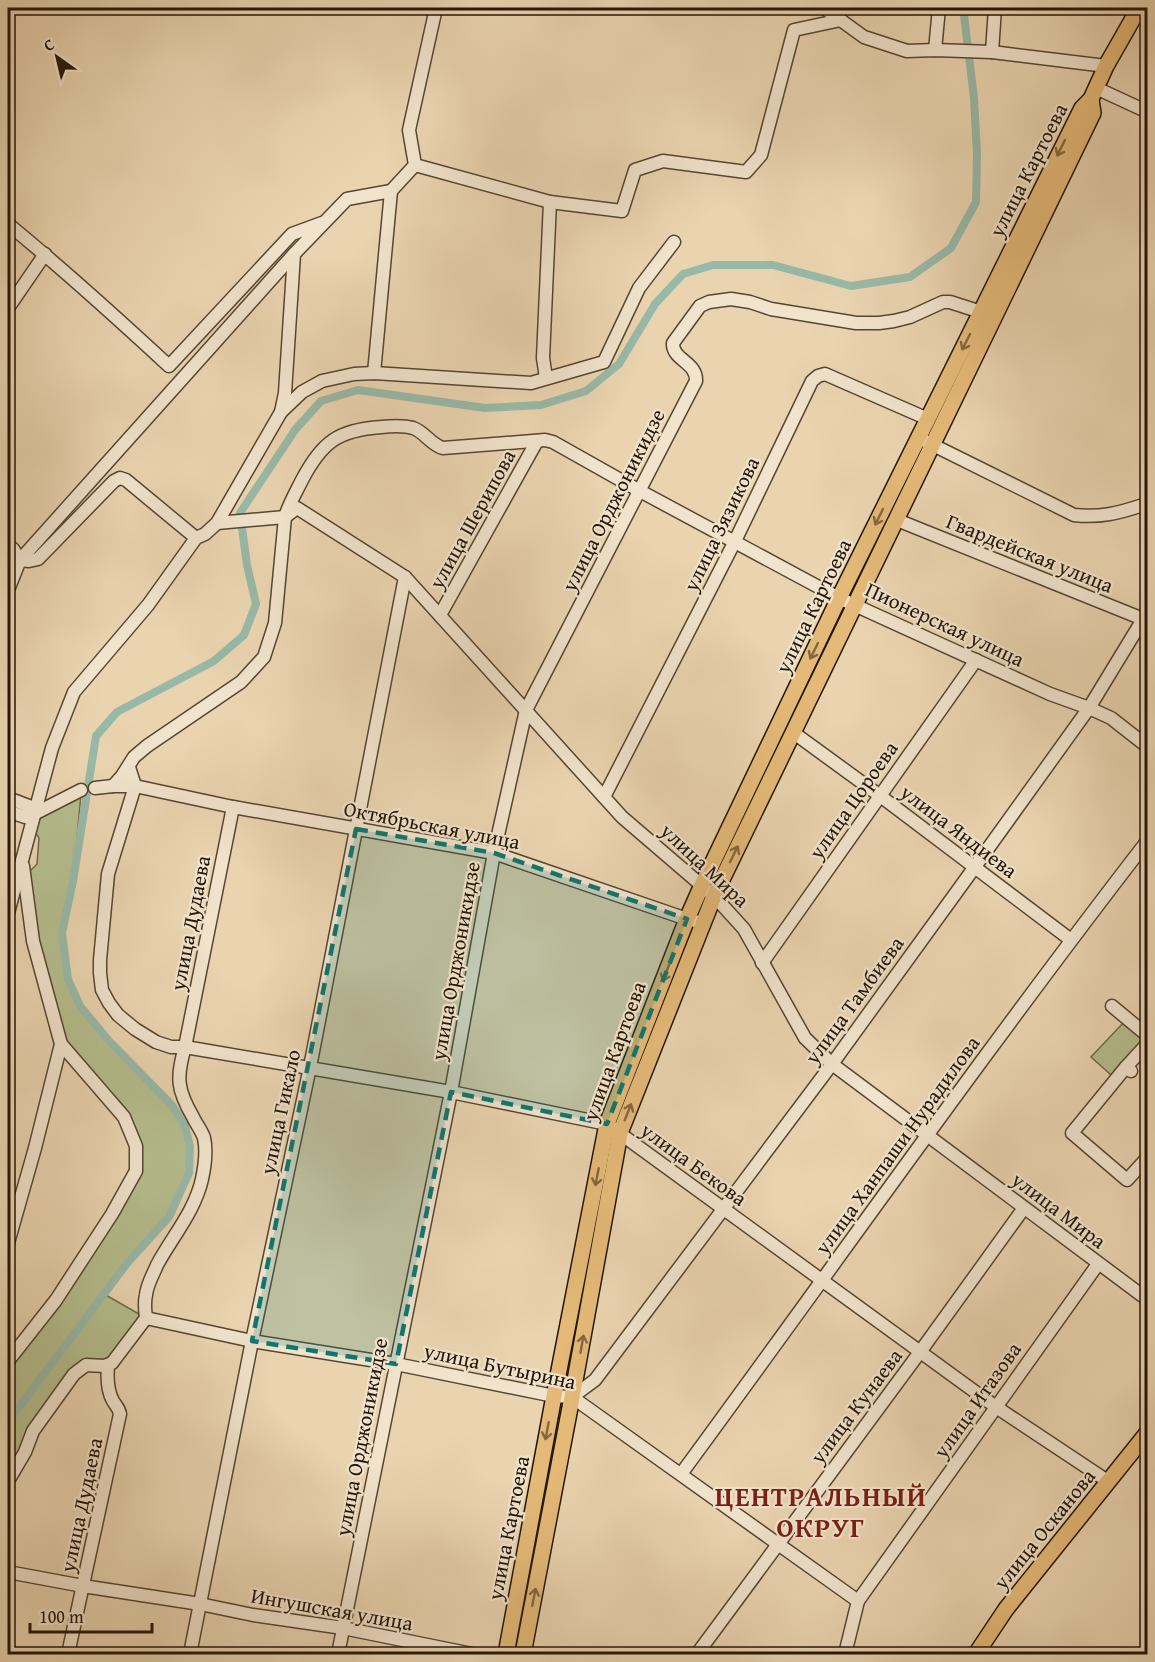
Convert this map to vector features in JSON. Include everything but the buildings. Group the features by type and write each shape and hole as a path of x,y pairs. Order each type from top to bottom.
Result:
{"main road":[{"path":"1093,93 1139,8"},
{"name":"улица Картоева","path":"506,1654 554,1396 614,1129 687,919 839,598 1082,108 1093,93"},
{"name":"улица Картоева","path":"523,1654 572,1397 614,1129 714,896 1093,114 1093,93"},
{"name":"улица Осканова","path":"976,1654 1006,1609 1148,1432"}],"street":[{"path":"416,165 409,130 436,8"},
{"path":"824,8 864,37 907,51 992,52 1106,66"},
{"path":"935,50 939,8"},
{"path":"992,52 995,8"},
{"path":"416,165 550,202 622,211 635,170 663,161 746,172 761,155 794,30 841,20"},
{"path":"1093,93 1148,112"},
{"path":"8,590 20,560 294,254 348,199 391,191 416,165"},
{"path":"374,373 391,191"},
{"path":"546,378 543,358 550,202"},
{"path":"8,224 45,254 169,366 292,234 326,221"},
{"path":"8,913 31,813 52,748 74,692 148,605 196,538 205,534 217,523 281,412 302,392 322,381 354,374 374,373 531,383 604,362 639,288 674,242"},
{"path":"8,308 45,254"},
{"path":"281,412 285,393 294,254"},
{"name":"улица Орджоникидзе","path":"338,1654 451,1092 494,853 526,710 696,381 693,368 675,352 672,348 673,343 700,306 709,302 731,300 750,302 771,309 856,323 894,321 910,317 943,302 981,312"},
{"name":"улица Зязикова","path":"604,797 735,541 812,381 825,374 928,419"},
{"name":"Пионерская улица","path":"285,517 312,460 328,443 342,434 359,429 389,426 414,428 437,447 443,448 545,440 553,442 839,598 1050,694 1111,718 1148,747"},
{"path":"918,438 1074,515 1092,517 1115,514 1143,505 1148,506"},
{"name":"улица Шерипова","path":"440,615 537,441"},
{"path":"20,560 38,559 114,481 120,478 126,480 196,538"},
{"name":"улица Мира","path":"217,523 285,517 297,508 405,577 622,817 714,896 744,929 805,1038 832,1064 1148,1300"},
{"path":"113,786 134,758 147,746 241,682 264,657 275,623 285,517"},
{"name":"Гвардейская улица","path":"897,520 1146,617"},
{"path":"8,545 14,549 20,560"},
{"name":"улица Гикало","path":"190,1654 252,1341 310,1067 405,577"},
{"name":"улица Тамбиева","path":"572,1397 595,1380 832,1064 1089,708 1146,617"},
{"name":"улица Цороева","path":"762,963 976,660"},
{"name":"улица Яндиева","path":"794,733 1071,940"},
{"path":"129,767 135,786"},
{"name":"Октябрьская улица","path":"95,788 135,786 233,807 494,853 703,923"},
{"name":"улица Бекова","path":"135,786 108,874 100,960 102,990 118,1015 135,1029 156,1042 171,1047 185,1047 310,1067 451,1092 614,1129 996,1407 1109,1482"},
{"path":"8,810 25,817 81,790"},
{"path":"8,798 29,806 31,813"},
{"name":"улица Дудаева","path":"146,1318 146,1292 150,1280 164,1252 190,1211 201,1182 206,1153 203,1135 183,1099 179,1083 180,1066 233,807"},
{"name":"улица Ханпаши Нурадилова","path":"681,1474 822,1282 926,1135 1148,840"},
{"path":"8,1361 56,1300 112,1214 136,1171 136,1146 124,1117 61,1044 33,941 22,860"},
{"path":"1112,1006 1148,1036"},
{"path":"1148,1043 1129,1070 1072,1133 1128,1180 1148,1157"},
{"path":"8,1243 61,1044"},
{"name":"улица Кунаева","path":"697,1654 1024,1208"},
{"name":"улица Итазова","path":"845,1654 858,1601 1098,1264"},
{"path":"8,1481 25,1452 33,1431 74,1374 86,1365 108,1366 112,1363 146,1318"},
{"name":"улица Бутырина","path":"146,1318 252,1341 396,1364 554,1396 572,1397 858,1601"},
{"name":"улица Дудаева","path":"68,1654 120,1414 109,1391 108,1366"},
{"name":"Ингушская улица","path":"8,1572 253,1615 343,1628 472,1654"}],"highlighted area":[{"path":"356,829 494,853 687,919 607,1124 451,1092 396,1364 252,1341"}],"green space":[{"path":"81,794 73,881 62,932 68,980 80,1006 110,1042 171,1104 184,1123 190,1146 189,1173 169,1217 128,1262 104,1294 146,1318 112,1363 80,1368 8,1481 8,1361 136,1171 124,1117 61,1044 33,941 27,874 37,864 39,838 34,830 41,817 47,812"},
{"path":"1124,1022 1143,1040 1111,1075 1091,1057"}],"waterway":[{"path":"8,1422 128,1262 169,1217 189,1173 190,1146 184,1123 171,1104 110,1042 80,1006 68,979 62,933 73,881 96,736 117,712 214,661 244,635 256,604 247,565 240,513 295,430 321,401 358,390 485,408 541,405 586,391 619,364 655,304 683,274 713,265 773,265 851,286 910,277 951,248 976,202 977,154 974,98 964,8"}],"district":[{"name":"ЦЕНТРАЛЬНЫЙ ОКРУГ","path":"821,1512"}]}
